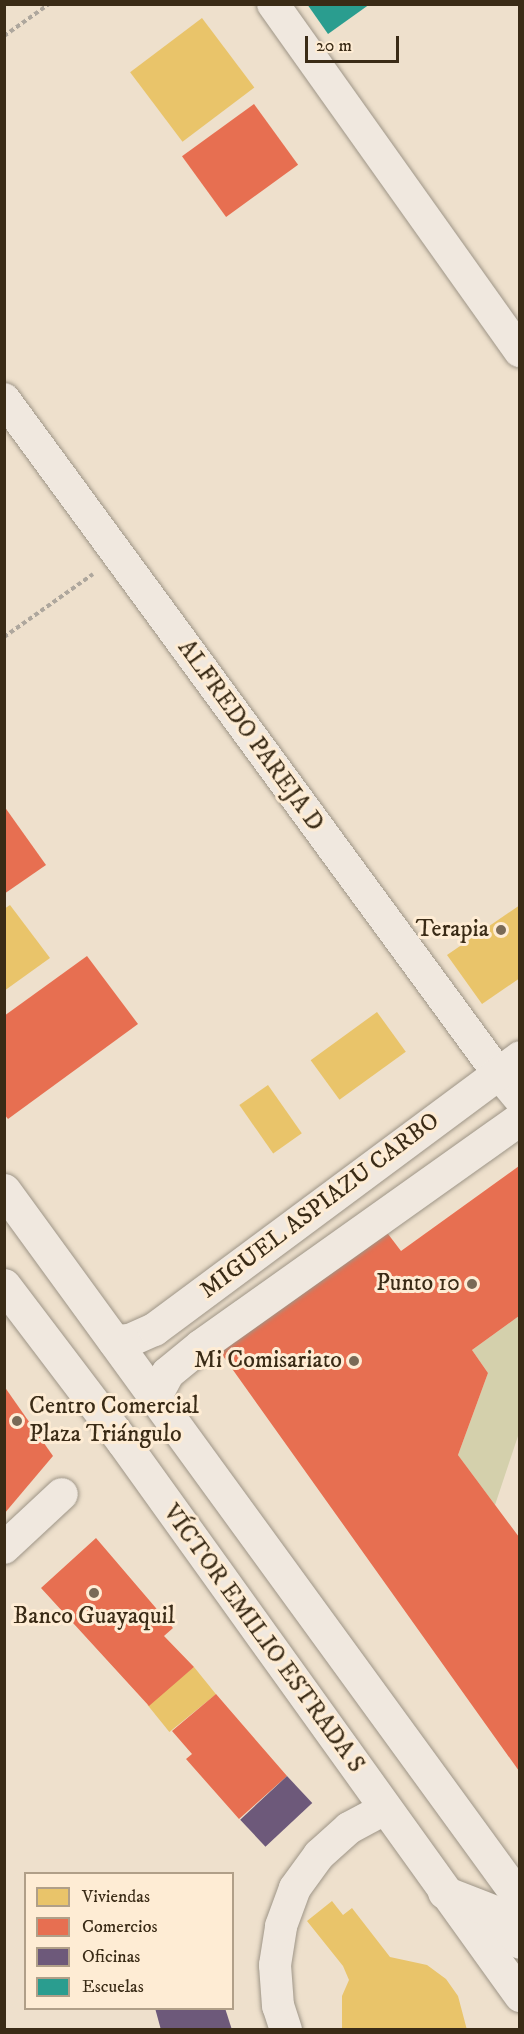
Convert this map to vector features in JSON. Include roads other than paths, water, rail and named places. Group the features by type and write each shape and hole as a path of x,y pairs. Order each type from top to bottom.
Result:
{"main road":[{"name":"MIGUEL ASPIAZU CARBO","path":"114,1341 129,1340 154,1329 509,1065"},
{"name":"MIGUEL ASPIAZU CARBO","path":"155,1396 167,1373 200,1346 519,1119"},
{"path":"4,1190 519,1899"},
{"name":"VÍCTOR EMILIO ESTRADA S","path":"4,1285 123,1442 519,1995"},
{"path":"444,1892 495,1912 519,1942"}],"street":[{"path":"273,4 519,351"},
{"name":"ALFREDO PAREJA D","path":"4,399 118,556 509,1065 519,1099"},
{"path":"4,1548 62,1494"},
{"path":"285,2030 278,2006 275,1965 280,1926 295,1888 319,1855 349,1828 384,1809"}],"place":[{"name":"Terapia","path":"501,930"},
{"name":"Punto 10","path":"472,1284"},
{"name":"Mi Comisariato","path":"354,1361"},
{"name":"Centro Comercial Plaza Triángulo","path":"17,1421"},
{"name":"Banco Guayaquil","path":"94,1593"}]}
